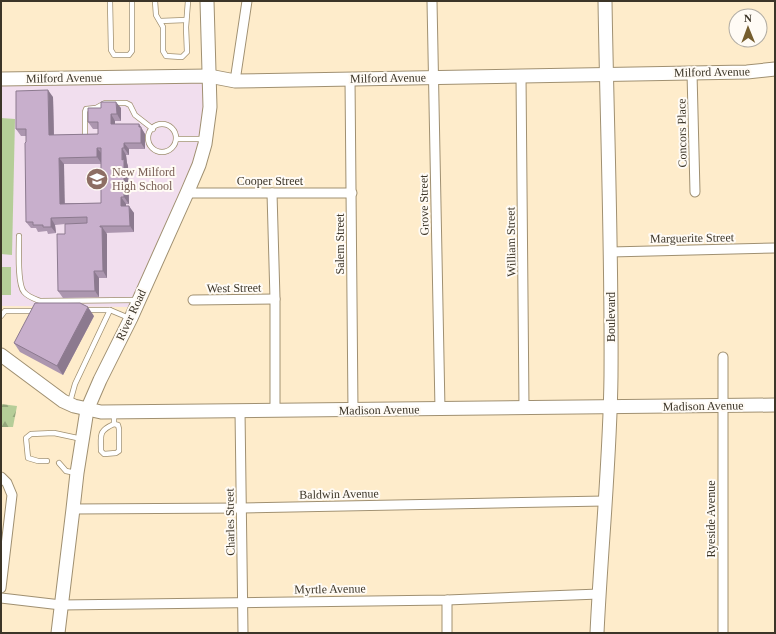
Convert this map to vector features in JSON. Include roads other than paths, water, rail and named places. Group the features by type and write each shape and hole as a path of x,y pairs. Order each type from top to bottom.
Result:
{"street":[{"name":"River Road","path":"58,633 74,510 77,473 87,410 187,193 199,165 206,139 210,107 207,1"},
{"path":"235,81 246,1"},
{"name":"Grove Street","path":"432,1 440,409"},
{"name":"Boulevard","path":"597,633 610,407 610,252 605,1"},
{"name":"Milford Avenue","path":"1,79 209,76 235,81 747,72 775,69"},
{"name":"Concors Place","path":"692,73 694,192"},
{"name":"William Street","path":"521,76 524,408"},
{"name":"Salem Street","path":"350,78 354,410"},
{"name":"Cooper Street","path":"187,193 352,193"},
{"path":"272,193 275,299 275,411"},
{"name":"Marguerite Street","path":"610,252 775,248"},
{"name":"West Street","path":"193,300 275,299"},
{"name":"Madison Avenue","path":"1,355 69,404 87,410 101,412 114,418 240,411 775,405"},
{"name":"Ryeside Avenue","path":"723,356 723,633"},
{"name":"Charles Street","path":"240,411 243,633"},
{"path":"1,588 12,495 7,482 2,477"},
{"name":"Baldwin Avenue","path":"74,510 605,501"},
{"name":"Myrtle Avenue","path":"1,598 61,605 447,600 599,594"},
{"path":"447,600 447,633"}],"lane":[{"path":"110,1 111,50 114,54 129,55 132,51 132,1"},
{"path":"155,1 156,15 163,27 163,51 166,56 182,57 187,52 186,20 188,1"},
{"path":"160,21 186,20"},
{"path":"85,136 84,112 86,109 96,108 105,103 126,103 130,105 135,115 152,129"},
{"path":"158,125 167,125 174,130 177,139 170,151 160,152 155,151 149,143 148,138 152,129 158,125"},
{"path":"177,139 206,139"},
{"path":"19,236 20,283 23,291 29,296 40,301 139,300"},
{"path":"78,310 110,310 130,318"},
{"path":"69,404 75,384 110,310"},
{"path":"1,316 5,311 39,311"},
{"path":"114,418 119,429 119,451 116,453 104,454 101,451 102,432 114,418"},
{"path":"47,461 38,461 28,458 26,438 31,434 54,433 82,439"},
{"path":"59,462 66,470 77,473"}],"place":[{"name":"New Milford High School","path":"97,179"}]}
